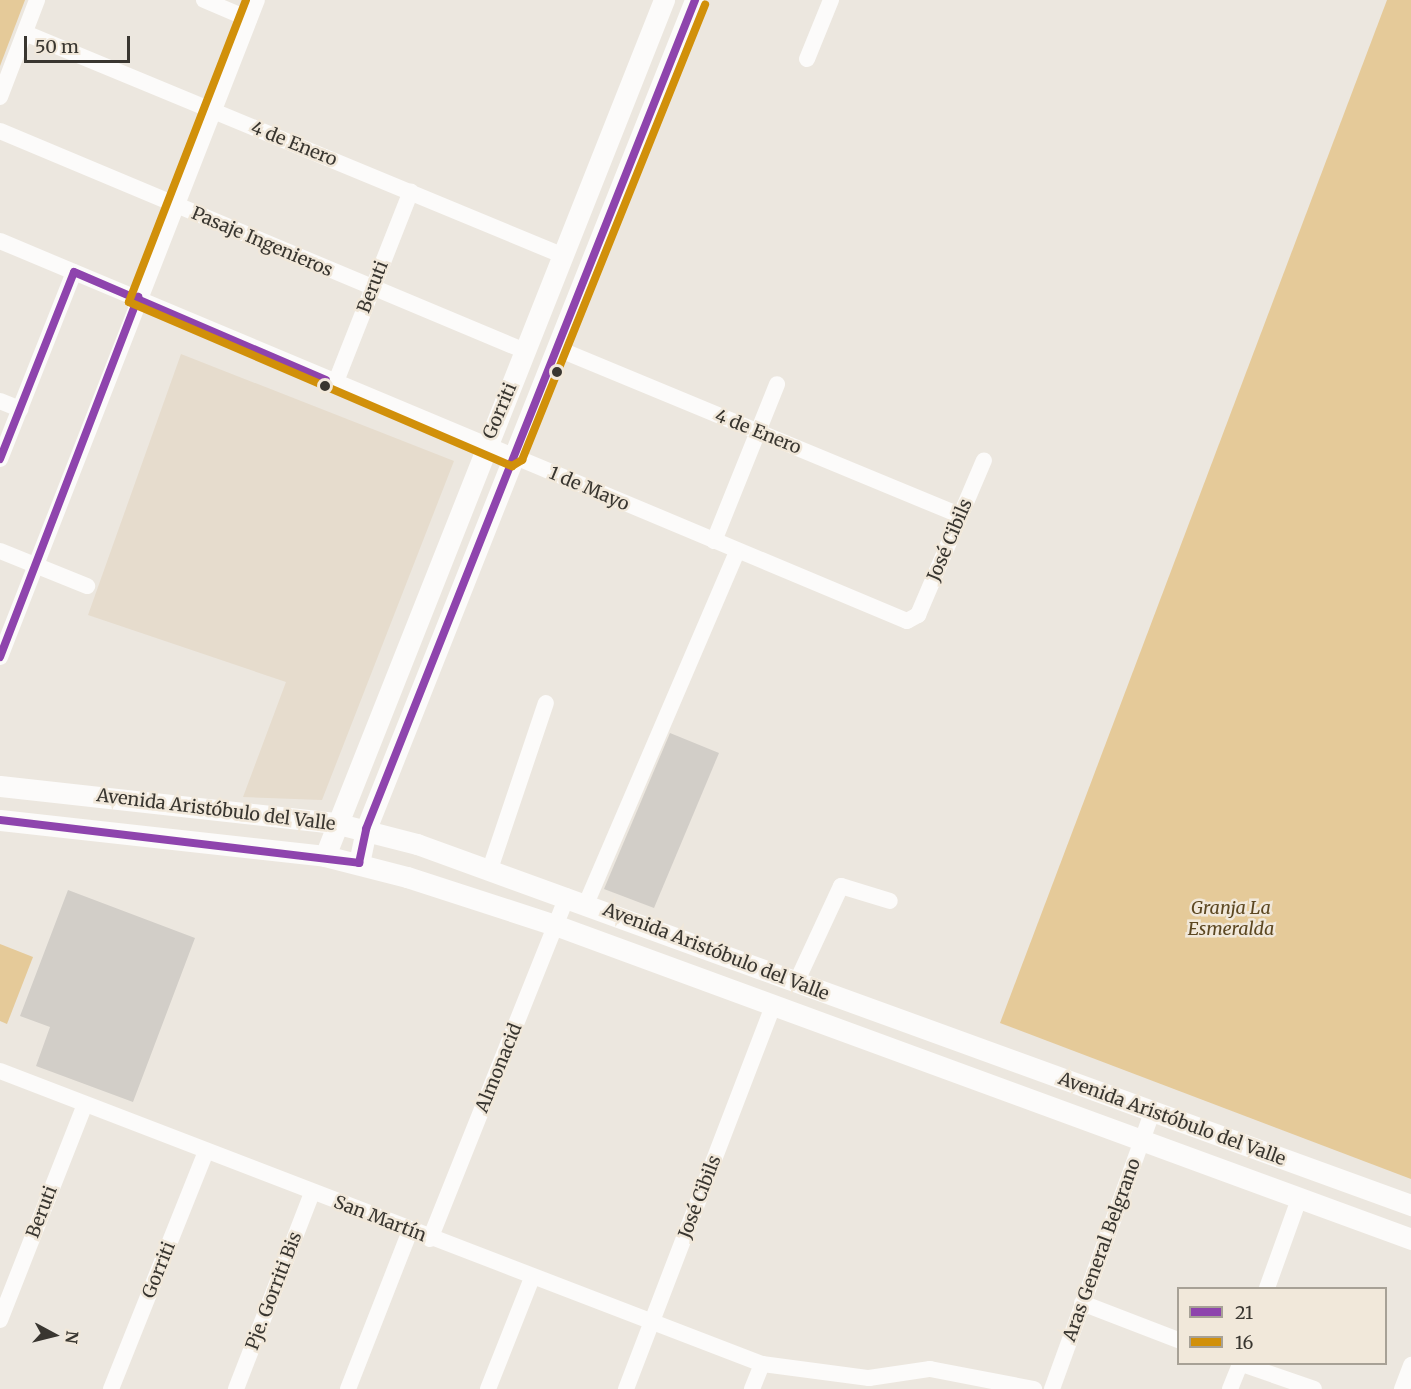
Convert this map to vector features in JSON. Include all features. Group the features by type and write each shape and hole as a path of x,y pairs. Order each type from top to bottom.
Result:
{"main road":[{"name":"Gorriti","path":"325,856 335,823 564,256 664,0"},
{"name":"Gorriti","path":"359,863 366,829 512,456 696,0"},
{"name":"Avenida Aristóbulo del Valle","path":"0,786 335,823 366,829 577,900 796,983 1411,1205"},
{"name":"Avenida Aristóbulo del Valle","path":"0,820 325,856 359,863 555,926 1411,1239"}],"street":[{"path":"0,97 37,0"},
{"path":"204,0 249,20"},
{"path":"0,657 138,297 215,112 257,0"},
{"path":"807,59 831,0"},
{"name":"4 de Enero","path":"25,33 564,256"},
{"name":"Pasaje Ingenieros","path":"0,131 525,351"},
{"name":"Beruti","path":"335,384 411,191"},
{"name":"1 de Mayo","path":"0,241 138,297 335,384 737,551 914,620"},
{"path":"0,459 74,272"},
{"name":"4 de Enero","path":"556,348 960,515"},
{"path":"714,541 777,384"},
{"path":"0,401 20,409"},
{"name":"José Cibils","path":"914,620 984,460"},
{"path":"0,551 87,586"},
{"name":"Almonacid","path":"430,1239 555,926 577,900 737,551"},
{"path":"490,869 546,703"},
{"path":"796,983 841,885 890,901"},
{"name":"José Cibils","path":"626,1389 773,1006"},
{"name":"San Martín","path":"0,1071 651,1325 762,1364 866,1384 930,1369 1034,1389"},
{"name":"Beruti","path":"0,1320 84,1104"},
{"name":"Aras General Belgrano","path":"1052,1389 1152,1112"},
{"name":"Gorriti","path":"111,1389 206,1152"},
{"name":"Pje. Gorriti Bis","path":"236,1389 312,1193"},
{"path":"1267,1287 1299,1199"},
{"path":"348,1389 410,1231"},
{"path":"488,1389 532,1278"},
{"path":"1082,1303 1177,1339"},
{"path":"752,1389 762,1364"},
{"path":"1230,1389 1241,1365"},
{"path":"1244,1365 1314,1389"},
{"path":"1402,1389 1411,1365"}],"shaded area":[{"path":"181,354 454,461 322,800 243,797 286,682 88,615"}],"green space":[{"path":"0,0 25,0 0,66"},
{"name":"Granja La Esmeralda","path":"1387,0 1411,0 1411,1179 1000,1023"},
{"path":"0,944 33,957 7,1024 0,1021"}],"building":[{"path":"670,733 719,753 654,908 604,889"},
{"path":"68,890 195,938 133,1102 36,1066 50,1027 20,1016"}],"transit line":[{"name":"16","path":"246,0 129,302 512,466 522,460 705,4"},
{"name":"21","path":"0,820 359,863 366,829 695,0"},
{"name":"21","path":"0,459 74,272 326,380"},
{"name":"21","path":"0,657 138,297"}]}
